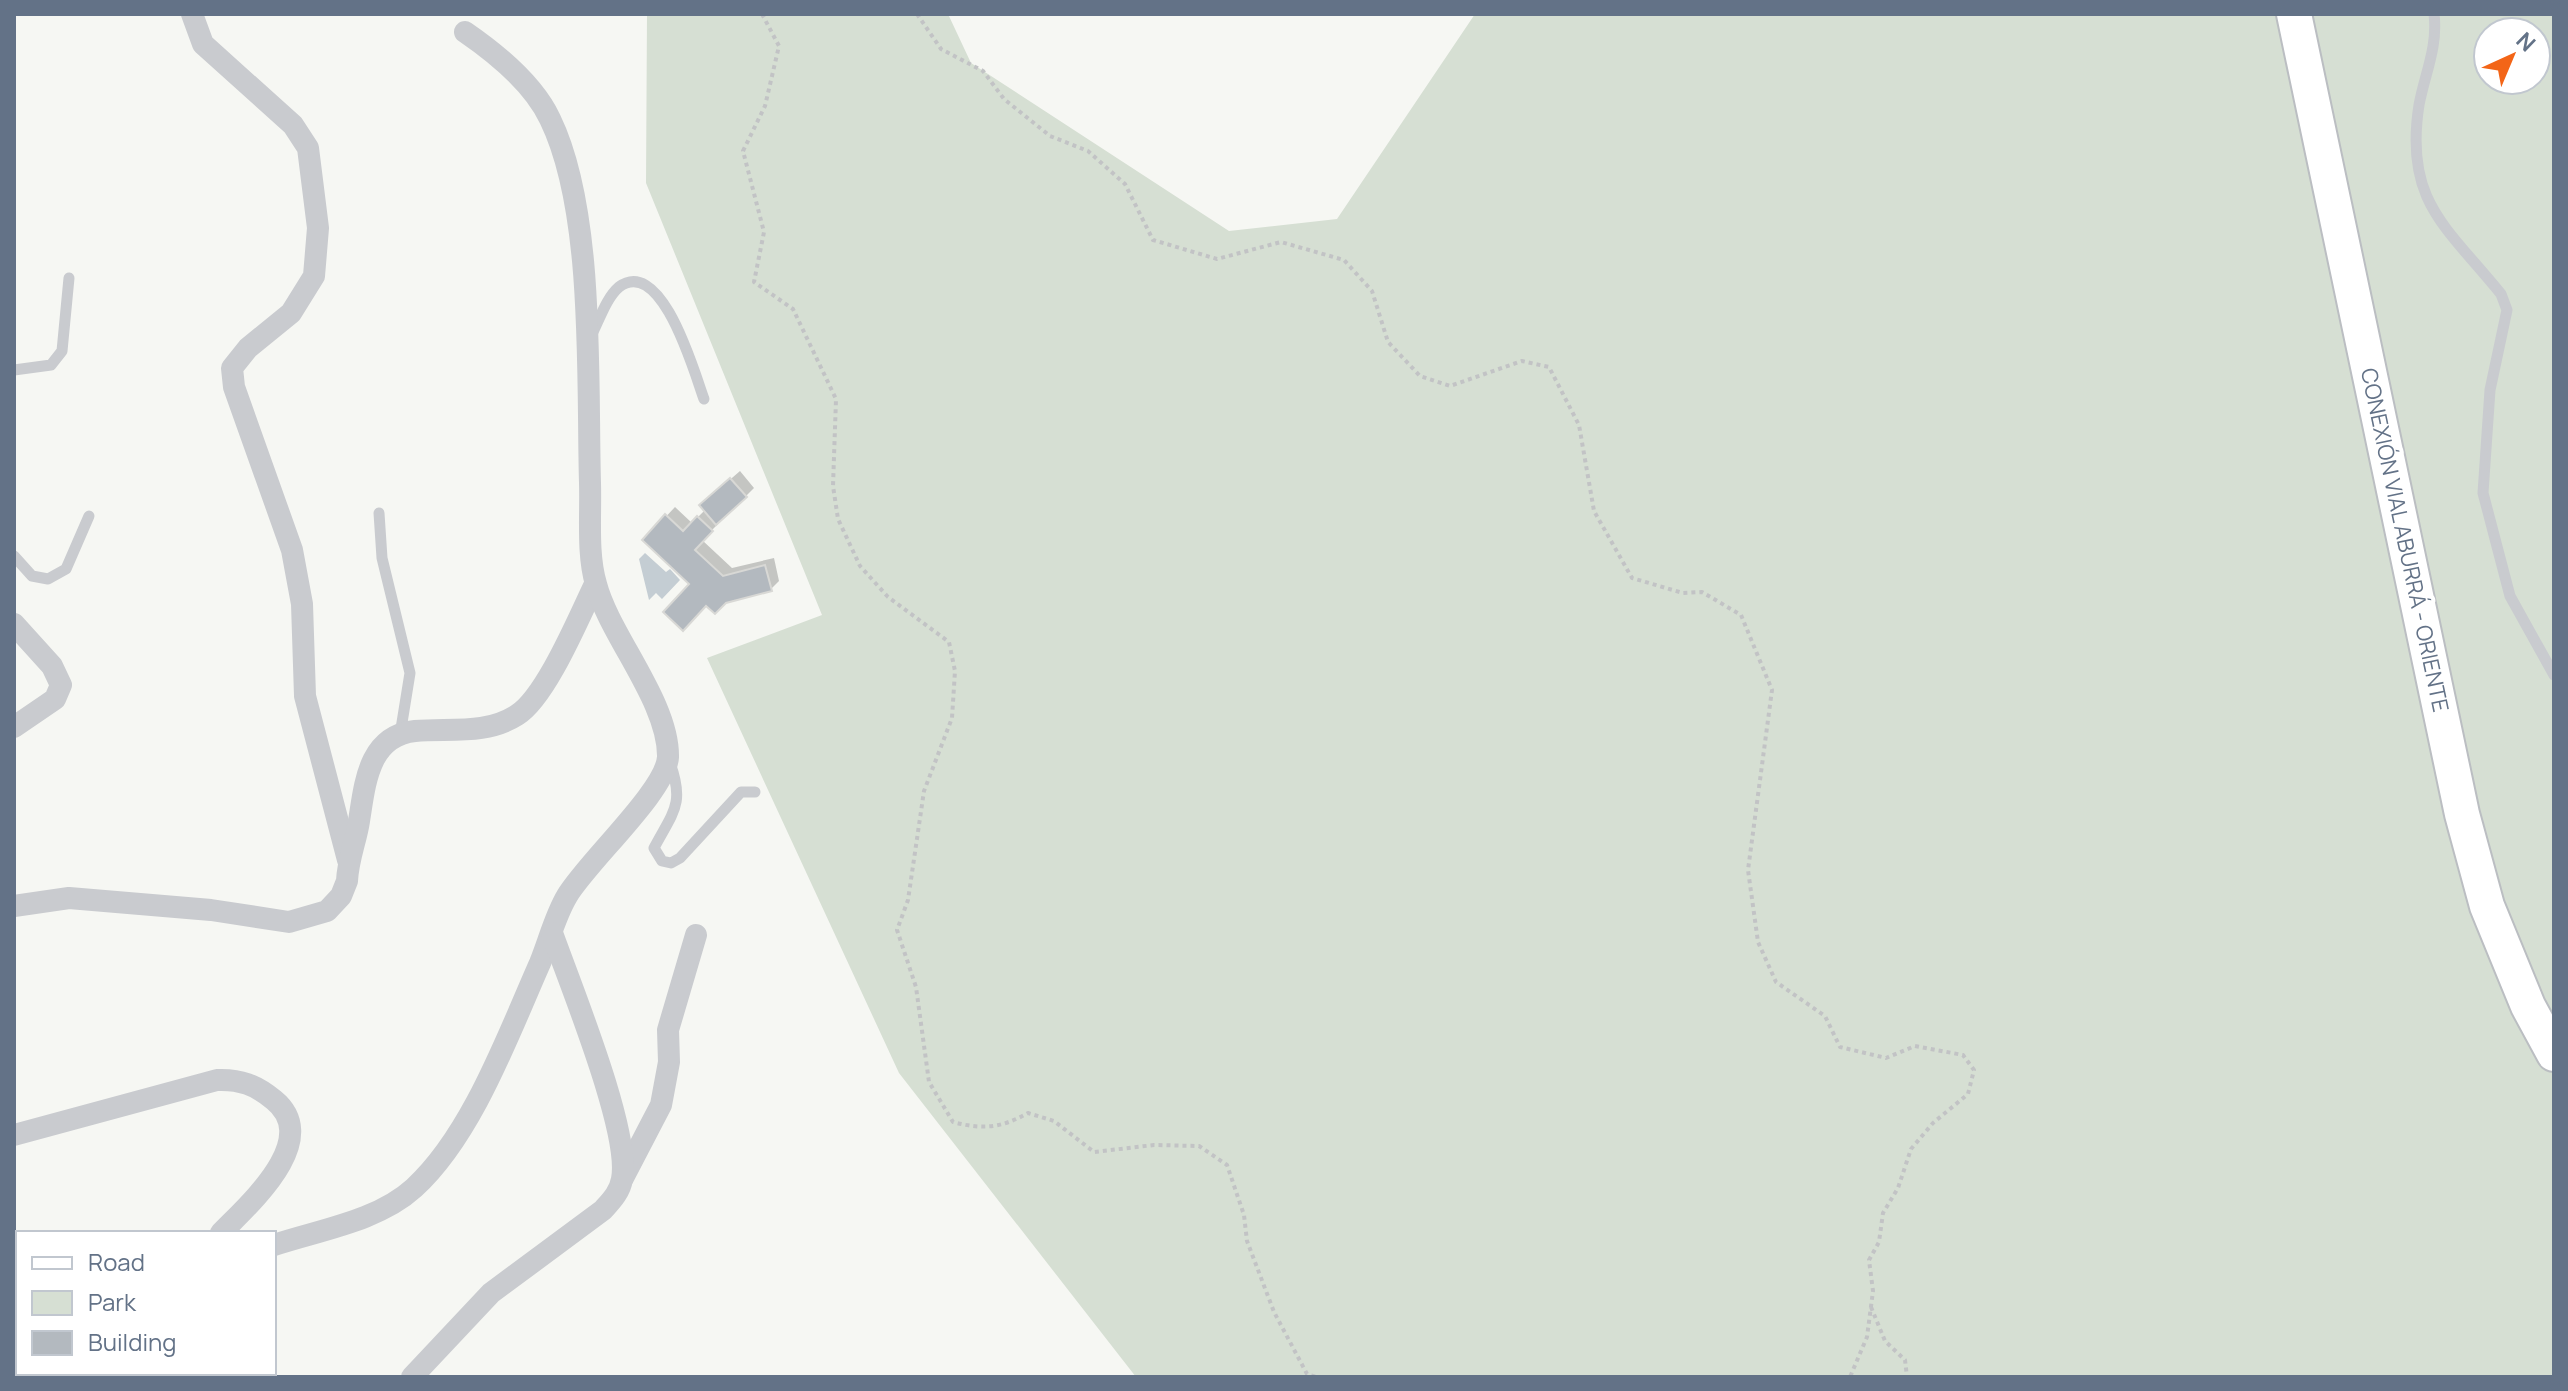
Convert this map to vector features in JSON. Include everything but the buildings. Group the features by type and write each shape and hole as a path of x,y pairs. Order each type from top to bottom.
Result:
{"main road":[{"name":"CONEXIÓN VIAL ABURRÁ - ORIENTE","path":"2294,14 2462,814 2487,906 2528,1006 2554,1054"}],"street":[{"path":"192,14 203,44 293,125 308,148 318,228 314,276 291,313 248,348 232,368 234,387 292,550 302,604 305,696 348,860"},
{"path":"276,1244 379,1211 410,1192 438,1164 483,1087 566,897 653,790 668,759 663,726 595,584 587,344 577,212 565,157 549,117 497,54 465,32"},
{"path":"14,906 69,898 211,910 289,922 309,919 334,904 347,881 348,860 359,824 364,776 374,757 400,735 412,731 481,729 503,723 521,713 535,697 559,656 595,584"},
{"path":"14,624 52,666 61,685 55,699 14,727"},
{"path":"552,933 600,1066 621,1150 622,1179"},
{"path":"412,1377 491,1293 603,1210 616,1196 661,1105 669,1062 668,1030 696,935"},
{"path":"14,1135 217,1080 238,1079 263,1090 280,1105 289,1123 287,1151 277,1173 223,1231"}],"lane":[{"path":"2434,14 2437,38 2419,105 2419,178 2423,196 2433,212 2501,294 2507,310 2490,390 2483,493 2510,596 2554,675"},
{"path":"14,370 51,365 62,351 69,278"},
{"path":"587,344 613,294 622,285 634,282 656,292 674,317 704,399"},
{"path":"379,513 382,558 410,673 400,735"},
{"path":"14,556 32,576 48,579 66,569 89,516"},
{"path":"668,759 680,790 677,804 654,848 662,861 671,863 680,858 741,792 755,792"}],"path":[{"path":"762,14 779,46 765,106 743,151 764,232 754,282 793,309 836,399 833,486 838,519 860,566 888,597 949,642 955,671 952,718 924,791 908,900 897,930 916,987 929,1082 953,1122 979,1129 1005,1126 1028,1113 1054,1121 1094,1152 1154,1145 1199,1146 1227,1165 1244,1215 1247,1241 1274,1312 1307,1374 1316,1377"},
{"path":"917,14 941,49 983,71 1004,99 1050,136 1088,151 1125,184 1153,240 1217,259 1281,242 1344,260 1372,291 1388,342 1420,376 1450,386 1522,361 1549,367 1579,425 1594,511 1632,578 1683,593 1702,592 1741,615 1772,690 1748,870 1758,942 1776,982 1825,1016 1840,1047 1886,1058 1915,1046 1963,1055 1974,1070 1968,1094 1933,1123 1911,1149 1898,1188 1883,1213 1879,1242 1869,1260 1871,1307 1867,1337 1850,1377"},
{"path":"1871,1307 1885,1341 1905,1360 1907,1377"}],"green space":[{"path":"647,14 948,14 971,63 1229,231 1337,219 1475,14 2554,14 2554,1377 1136,1377 899,1073 707,658 822,615 646,183"}],"shaded area":[{"path":"645,553 666,572 670,569 680,580 662,599 656,593 649,600 639,559"}]}
